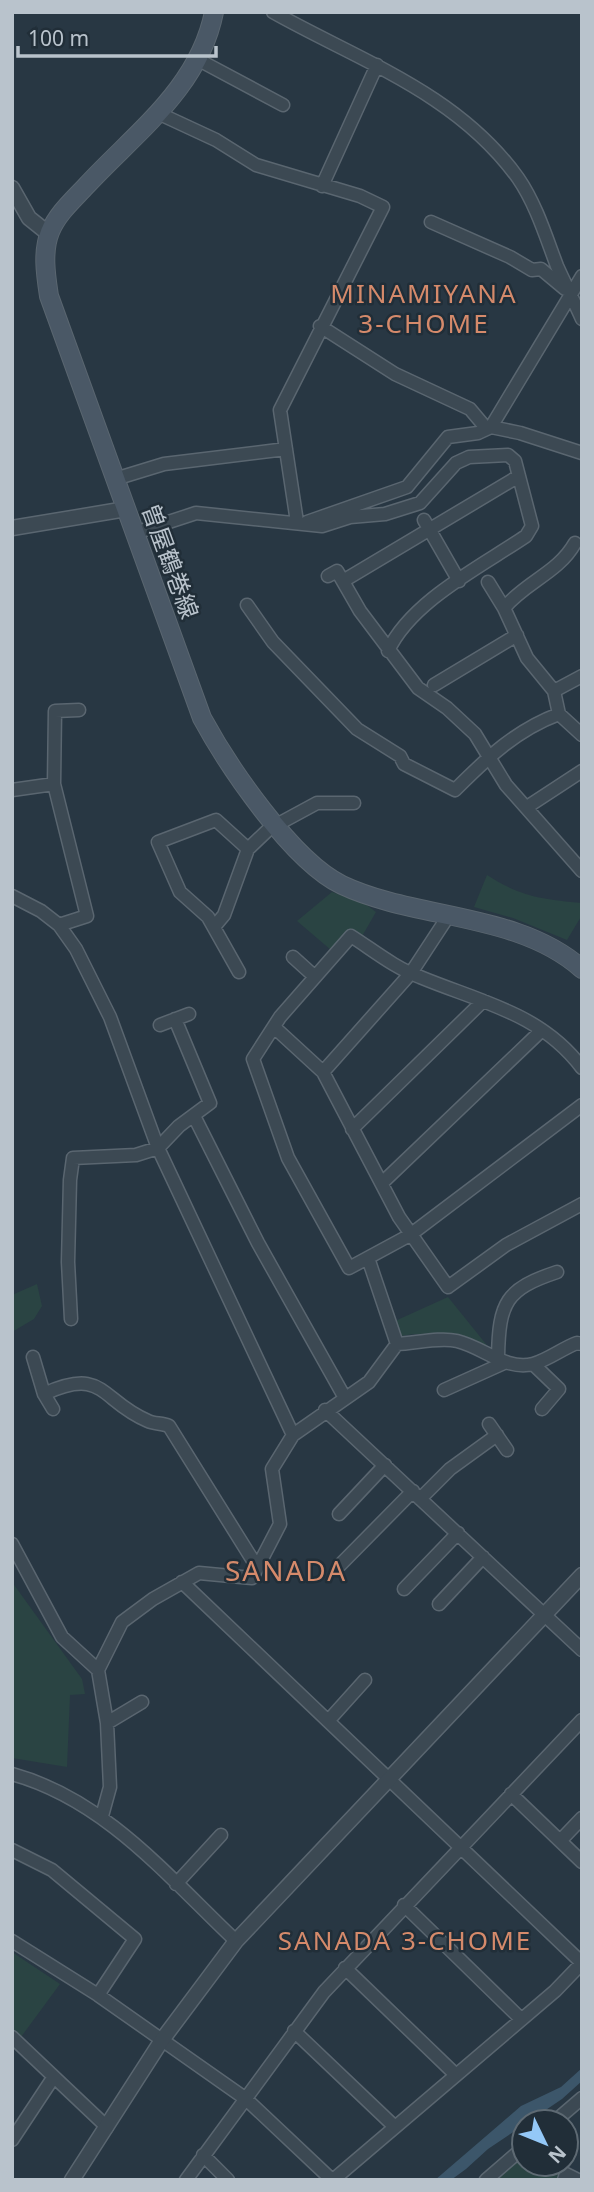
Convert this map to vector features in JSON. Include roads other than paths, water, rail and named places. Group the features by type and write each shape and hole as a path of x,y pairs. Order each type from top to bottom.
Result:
{"main road":[{"name":"曽屋鶴巻線","path":"214,12 197,59 160,114 62,212 49,234 46,267 49,296 202,718 224,757 277,825 310,863 341,884 532,938 566,955 582,969"}],"street":[{"path":"273,12 377,65 457,114 510,169 533,206 582,319"},
{"path":"197,59 283,105"},
{"path":"322,186 377,65"},
{"path":"160,114 216,140 256,165 360,196 383,207 320,326 280,410 286,449 308,525"},
{"path":"12,188 29,218 49,234"},
{"path":"431,222 510,257 532,270 541,268 570,294"},
{"path":"308,525 407,487 448,437 478,433 489,427 582,276"},
{"path":"320,326 395,374 470,409 489,427 520,433 582,453"},
{"path":"115,479 164,464 286,449"},
{"path":"135,533 196,513 322,526 350,517 385,514 420,503 456,463 469,457 508,455 515,461 532,526 526,536 423,606 396,635 388,651"},
{"path":"343,581 427,525 519,476"},
{"path":"12,528 126,509"},
{"path":"427,525 459,581"},
{"path":"504,608 520,589 552,570 575,542"},
{"path":"328,576 337,571 388,651 418,688 447,708 475,734 506,785 582,871"},
{"path":"488,582 504,608 527,658 554,691 559,714 582,735"},
{"path":"247,605 273,642 357,729 400,757 404,764 455,790 489,756 536,723 559,714"},
{"path":"434,685 517,635"},
{"path":"554,691 582,676"},
{"path":"59,925 87,916 54,784 55,711 79,710"},
{"path":"527,807 582,771"},
{"path":"12,790 54,784"},
{"path":"214,927 225,915 248,849 277,825 317,803 354,803"},
{"path":"239,972 214,927 180,892 158,842 216,820 248,849"},
{"path":"12,896 41,911 59,925 76,949 110,1017 158,1148 293,1435"},
{"path":"323,1072 411,973 449,915"},
{"path":"582,1068 561,1044 531,1020 411,973 351,936 314,976 253,1059 288,1158 349,1268 410,1235 582,1105"},
{"path":"293,957 314,976"},
{"path":"352,1129 483,1000"},
{"path":"160,1025 189,1014"},
{"path":"71,1318 68,1262 70,1180 74,1158 136,1155 158,1148 179,1126 210,1103 175,1019"},
{"path":"274,1027 323,1072 410,1235 448,1287 506,1245 582,1204"},
{"path":"382,1183 542,1030"},
{"path":"194,1116 258,1243 345,1398"},
{"path":"368,1258 397,1344"},
{"path":"501,1360 498,1329 510,1297 524,1283 557,1272"},
{"path":"102,1816 110,1787 107,1723 98,1670 122,1622 198,1573 252,1578 280,1524 272,1469 293,1435 325,1410 369,1382 397,1344 455,1340 501,1360 533,1364 562,1348 578,1343 582,1345"},
{"path":"33,1357 44,1394 53,1409"},
{"path":"444,1390 501,1360"},
{"path":"533,1364 559,1389 542,1409"},
{"path":"44,1394 66,1383 99,1385 119,1404 150,1422 169,1426 257,1567"},
{"path":"325,1410 582,1650"},
{"path":"489,1424 507,1450"},
{"path":"340,1565 354,1559 417,1495 497,1435"},
{"path":"339,1514 385,1465"},
{"path":"413,1586 458,1533"},
{"path":"12,1544 62,1637 98,1670"},
{"path":"439,1604 483,1557"},
{"path":"72,2180 162,2040 236,1941 388,1777 582,1575"},
{"path":"12,1941 98,1995 247,2099 333,2180 555,1991 582,1963 182,1581"},
{"path":"329,1720 365,1680"},
{"path":"107,1723 142,1702"},
{"path":"186,2180 294,2031 345,1968 582,1720"},
{"path":"12,1774 102,1816 236,1941"},
{"path":"511,1794 582,1862"},
{"path":"560,1841 582,1818"},
{"path":"176,1884 221,1835"},
{"path":"12,1850 52,1870 135,1939 98,1995"},
{"path":"404,1905 521,2019"},
{"path":"345,1968 456,2075"},
{"path":"294,2031 395,2127"},
{"path":"12,2037 107,2127"},
{"path":"12,2140 53,2078"},
{"path":"203,2155 228,2180"},
{"path":"486,2180 510,2159"},
{"path":"564,2180 566,2174 578,2180"}],"water":[{"path":"582,2068 582,2081 549,2108 519,2108 521,2106 561,2087"},
{"path":"510,2115 510,2134 451,2180 435,2180"}],"district":[{"name":"MINAMIYANA 3-CHOME","path":"424,308"},
{"name":"SANADA","path":"286,1570"},
{"name":"SANADA 3-CHOME","path":"405,1940"}]}
